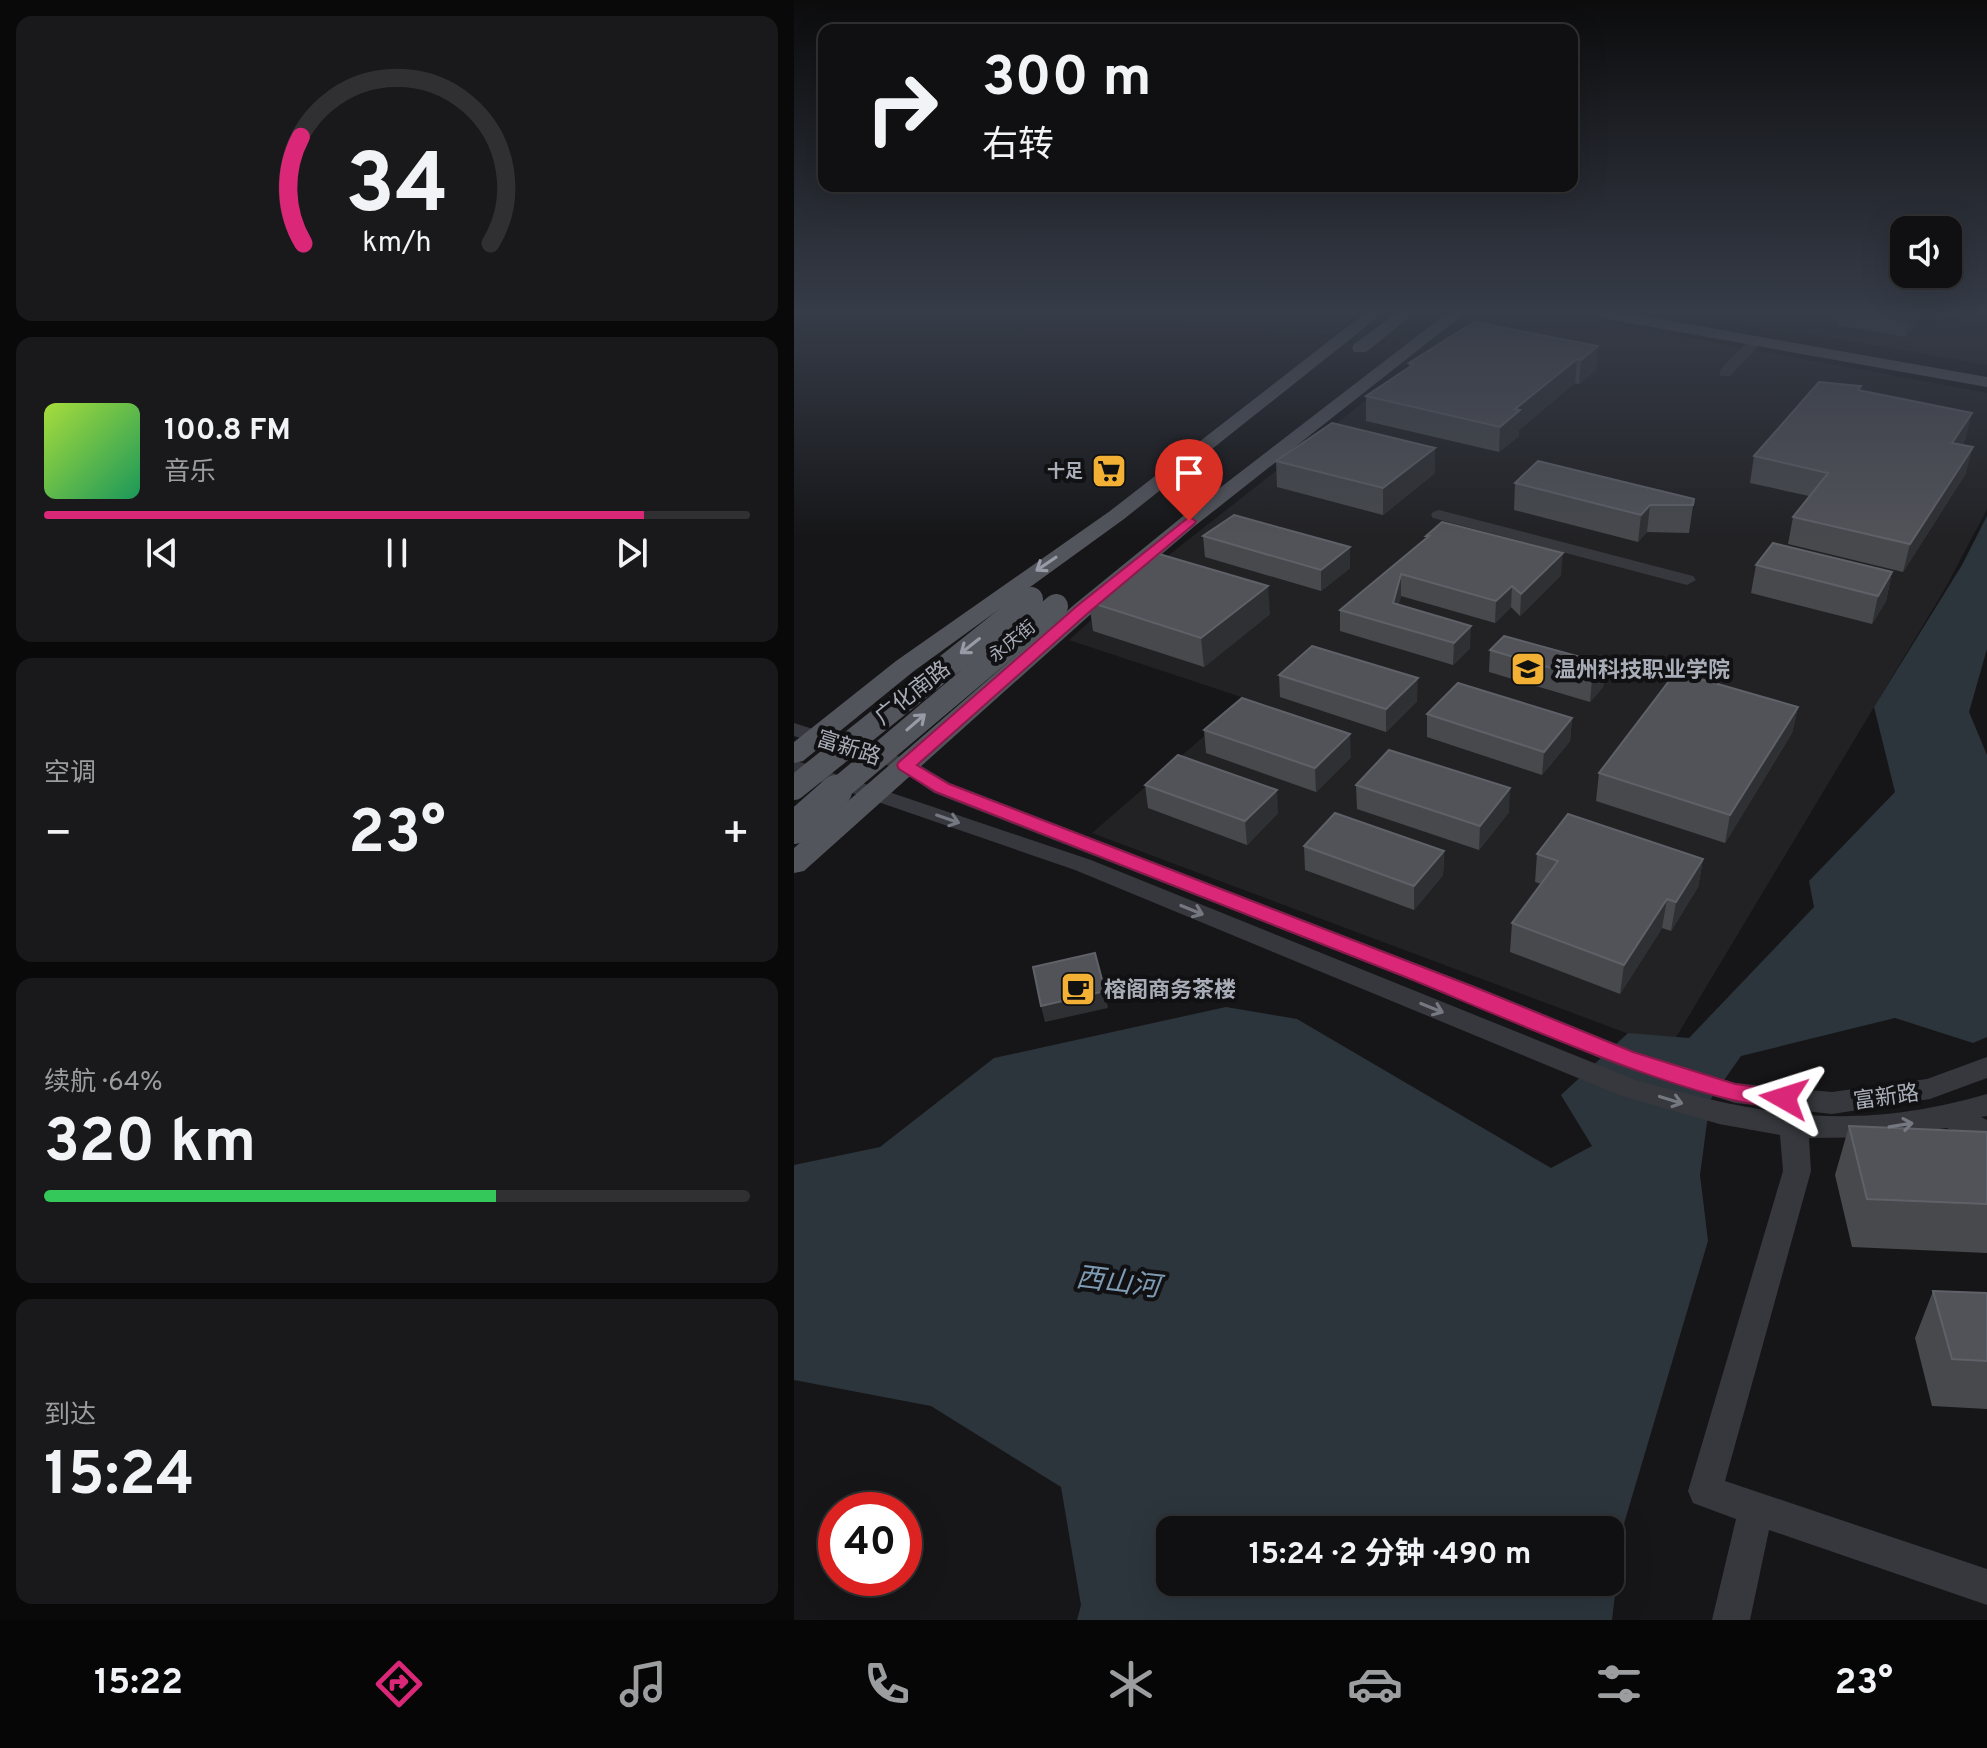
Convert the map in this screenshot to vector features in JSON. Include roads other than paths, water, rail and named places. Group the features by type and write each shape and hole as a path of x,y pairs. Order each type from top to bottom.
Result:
{"main road":[{"path":"794,755 806,732 1117,515 1278,389"},
{"name":"永庆街","path":"794,828 992,657 1044,602 1319,389"},
{"name":"永庆街","path":"1044,602 1204,489 1325,389"},
{"path":"794,864 1083,609 1360,389"},
{"path":"1204,489 1316,423"},
{"name":"广化南路","path":"794,788 1044,602"}],"street":[{"path":"1439,515 1687,580"},
{"name":"富新路","path":"806,732 906,765 942,788 1652,1067 1735,1093 1832,1103 1930,1089 1987,1067"},
{"name":"富新路","path":"794,766 1083,865 1629,1088 1713,1113 1794,1128 1876,1129 1951,1118 1987,1105"},
{"path":"1951,1118 1987,1131"},
{"path":"1794,1128 1797,1171 1705,1491 1987,1587"},
{"path":"1731,1620 1756,1509"}],"water":[{"name":"西山河","path":"1987,516 1987,649 1969,712 1987,755 1987,1037 1973,1043 1895,1018 1741,1056 1710,1100 1700,1175 1708,1241 1624,1524 1624,1516 1156,1516 1156,1596 1615,1596 1612,1620 1077,1620 1081,1605 1061,1487 931,1406 794,1380 794,1165 880,1147 994,1058 1226,1007 1297,1019 1551,1168 1592,1146 1561,1095 1628,1033 1689,1038 1814,907 1809,881 1895,792 1874,707 1962,565"}],"place":[{"name":"十足","path":"1109,471"},
{"name":"温州科技职业学院","path":"1528,669"},
{"name":"榕阁商务茶楼","path":"1078,989"}]}
